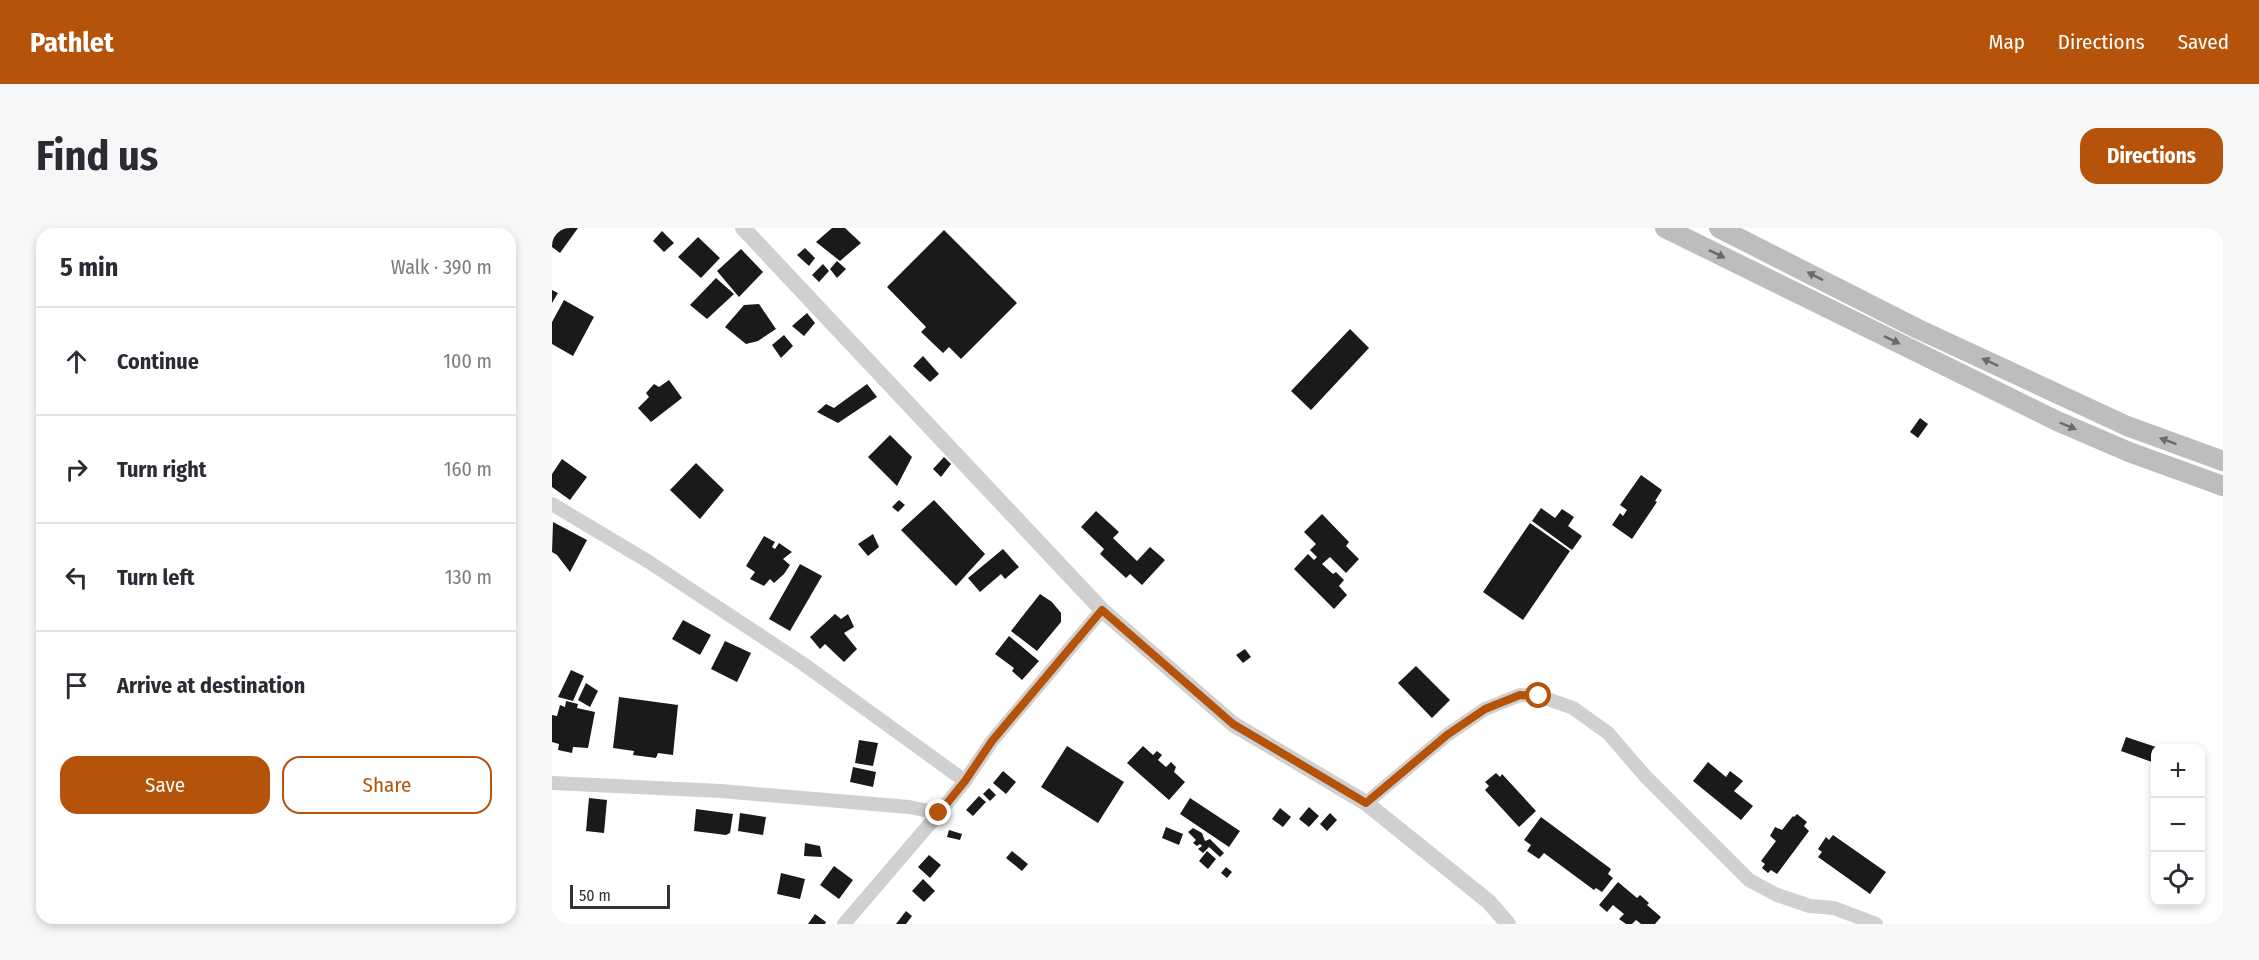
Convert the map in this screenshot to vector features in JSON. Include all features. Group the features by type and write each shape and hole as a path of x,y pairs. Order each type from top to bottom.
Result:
{"main road":[{"path":"1665,228 2057,421 2129,452 2223,486"},
{"path":"1719,228 1918,329 2116,421 2223,461"}],"street":[{"path":"743,228 1102,610 1233,724 1366,803 1489,902 1508,924"},
{"path":"552,504 649,562 793,657 965,781"},
{"path":"844,924 939,813 965,781 992,741 1102,610"},
{"path":"1366,803 1447,735 1485,709 1520,695 1539,696 1574,708 1608,733 1645,776 1749,880 1777,895 1810,906 1834,908 1876,924"},
{"path":"552,783 721,791 909,807 939,813"}],"building":[{"path":"552,228 578,228 560,253 552,247"},
{"path":"832,228 845,228 861,243 840,261 816,242"},
{"path":"944,230 1017,303 961,359 949,347 943,353 921,332 926,327 887,287"},
{"path":"662,231 674,243 664,252 653,241"},
{"path":"698,237 720,258 701,278 678,257"},
{"path":"805,248 815,258 809,266 797,255"},
{"path":"741,249 763,272 739,297 717,271"},
{"path":"837,261 846,269 837,278 830,269"},
{"path":"823,264 829,271 819,282 812,275"},
{"path":"716,278 734,294 707,319 690,305"},
{"path":"552,290 558,293 552,303"},
{"path":"564,300 594,317 573,356 552,344 552,322"},
{"path":"759,304 776,329 758,341 746,344 725,327 744,305"},
{"path":"807,313 815,323 804,336 792,326"},
{"path":"1350,329 1369,348 1311,410 1291,391"},
{"path":"784,335 793,346 781,358 772,345"},
{"path":"923,356 939,374 930,382 913,366"},
{"path":"669,380 682,398 651,422 638,408 649,397 646,393 654,384 659,387"},
{"path":"867,384 877,397 838,423 817,412 826,404 834,408"},
{"path":"1920,418 1928,424 1918,438 1910,432"},
{"path":"890,435 912,457 897,486 868,457"},
{"path":"944,457 951,464 941,477 933,469"},
{"path":"562,459 587,477 570,500 552,487 552,474"},
{"path":"696,463 724,490 700,519 670,490"},
{"path":"1641,475 1662,490 1655,501 1657,502 1632,539 1612,525 1620,513 1623,516 1627,510 1620,505"},
{"path":"899,500 905,505 898,512 892,507"},
{"path":"934,500 985,554 956,586 901,530"},
{"path":"1541,508 1555,518 1562,509 1574,517 1568,526 1582,536 1572,550 1532,521"},
{"path":"1096,511 1119,532 1113,538 1137,561 1150,547 1165,560 1142,585 1130,574 1126,578 1100,554 1104,549 1081,527"},
{"path":"1322,514 1349,542 1346,546 1359,559 1346,573 1330,557 1322,564 1344,580 1339,586 1347,595 1334,609 1294,569 1308,554 1314,560 1317,557 1310,550 1316,544 1304,532"},
{"path":"553,522 587,540 570,572 552,552"},
{"path":"1530,523 1570,551 1523,620 1483,592"},
{"path":"873,534 879,547 868,556 858,544"},
{"path":"764,536 775,542 772,547 775,549 779,543 792,552 783,559 790,565 784,574 774,583 770,579 764,586 750,579 755,572 746,566"},
{"path":"1003,549 1019,567 1005,579 1001,574 980,592 968,578"},
{"path":"800,564 822,576 790,631 769,619"},
{"path":"1040,594 1052,602 1061,613 1061,622 1037,651 1011,631"},
{"path":"835,614 841,619 848,614 854,627 844,633 857,649 844,662 825,644 820,649 810,637"},
{"path":"683,620 711,635 700,655 672,639"},
{"path":"1009,636 1039,661 1022,680 1012,671 1014,668 995,654"},
{"path":"725,641 751,653 737,682 711,669"},
{"path":"1245,649 1251,657 1243,663 1236,655"},
{"path":"1416,666 1450,700 1432,718 1398,683"},
{"path":"571,670 584,676 573,701 558,697"},
{"path":"586,683 598,691 590,707 578,700"},
{"path":"619,697 678,705 673,755 658,753 656,758 633,755 634,751 613,748"},
{"path":"566,701 578,704 577,708 595,712 588,748 573,747 572,753 558,750 559,744 552,742 552,715 557,716 560,705 565,707"},
{"path":"2126,737 2151,745 2151,762 2121,751"},
{"path":"859,740 878,743 873,766 855,763"},
{"path":"1067,746 1124,782 1098,823 1041,787"},
{"path":"1143,746 1153,755 1157,751 1162,755 1158,760 1166,767 1171,762 1176,767 1174,772 1185,782 1169,800 1127,763"},
{"path":"1708,762 1726,777 1730,771 1743,781 1734,791 1753,806 1741,820 1693,781"},
{"path":"853,767 876,772 873,787 850,782"},
{"path":"1003,771 1016,782 1006,794 993,783"},
{"path":"1496,773 1500,777 1502,774 1536,811 1519,827 1485,790 1489,786 1485,782"},
{"path":"989,788 996,795 990,801 983,794"},
{"path":"979,796 986,802 973,816 966,810"},
{"path":"589,798 607,800 604,833 586,831"},
{"path":"1190,798 1240,831 1229,847 1180,814"},
{"path":"1309,807 1319,816 1309,827 1299,819"},
{"path":"1280,808 1291,817 1283,827 1272,819"},
{"path":"696,809 733,814 730,833 726,835 694,831"},
{"path":"740,813 766,817 763,835 738,831"},
{"path":"1330,813 1337,820 1327,831 1320,824"},
{"path":"1797,814 1807,822 1804,826 1809,831 1777,874 1771,870 1768,873 1762,868 1765,864 1761,861 1776,841 1770,836 1775,827 1782,830"},
{"path":"1541,817 1611,869 1608,874 1613,878 1602,892 1596,888 1594,890 1544,853 1539,859 1527,851 1531,845 1524,840"},
{"path":"1166,827 1183,834 1179,845 1162,838"},
{"path":"1193,828 1202,833 1205,841 1210,839 1224,853 1220,857 1209,847 1203,853 1198,849 1202,846 1193,843 1196,840 1188,832"},
{"path":"949,830 962,834 960,840 947,837"},
{"path":"1833,835 1886,872 1870,894 1818,857 1822,852 1818,849 1826,837 1829,840"},
{"path":"805,843 820,846 822,857 804,856"},
{"path":"1012,851 1028,864 1022,871 1006,858"},
{"path":"1207,851 1216,859 1208,869 1199,861"},
{"path":"929,855 941,865 930,878 918,867"},
{"path":"834,866 853,880 839,899 820,885"},
{"path":"1226,867 1232,872 1227,878 1221,873"},
{"path":"781,873 805,879 800,899 777,894"},
{"path":"923,879 935,891 924,902 912,891"},
{"path":"1618,882 1637,898 1640,895 1649,903 1647,905 1661,917 1655,924 1641,924 1636,920 1632,924 1626,924 1619,919 1624,914 1613,905 1607,912 1599,905"},
{"path":"906,911 912,916 906,924 896,924"},
{"path":"815,914 826,922 825,924 808,924"}],"route":[{"path":"939,813 965,781 992,741 1102,610 1233,724 1366,803 1447,735 1485,709 1520,695 1539,696"}]}
